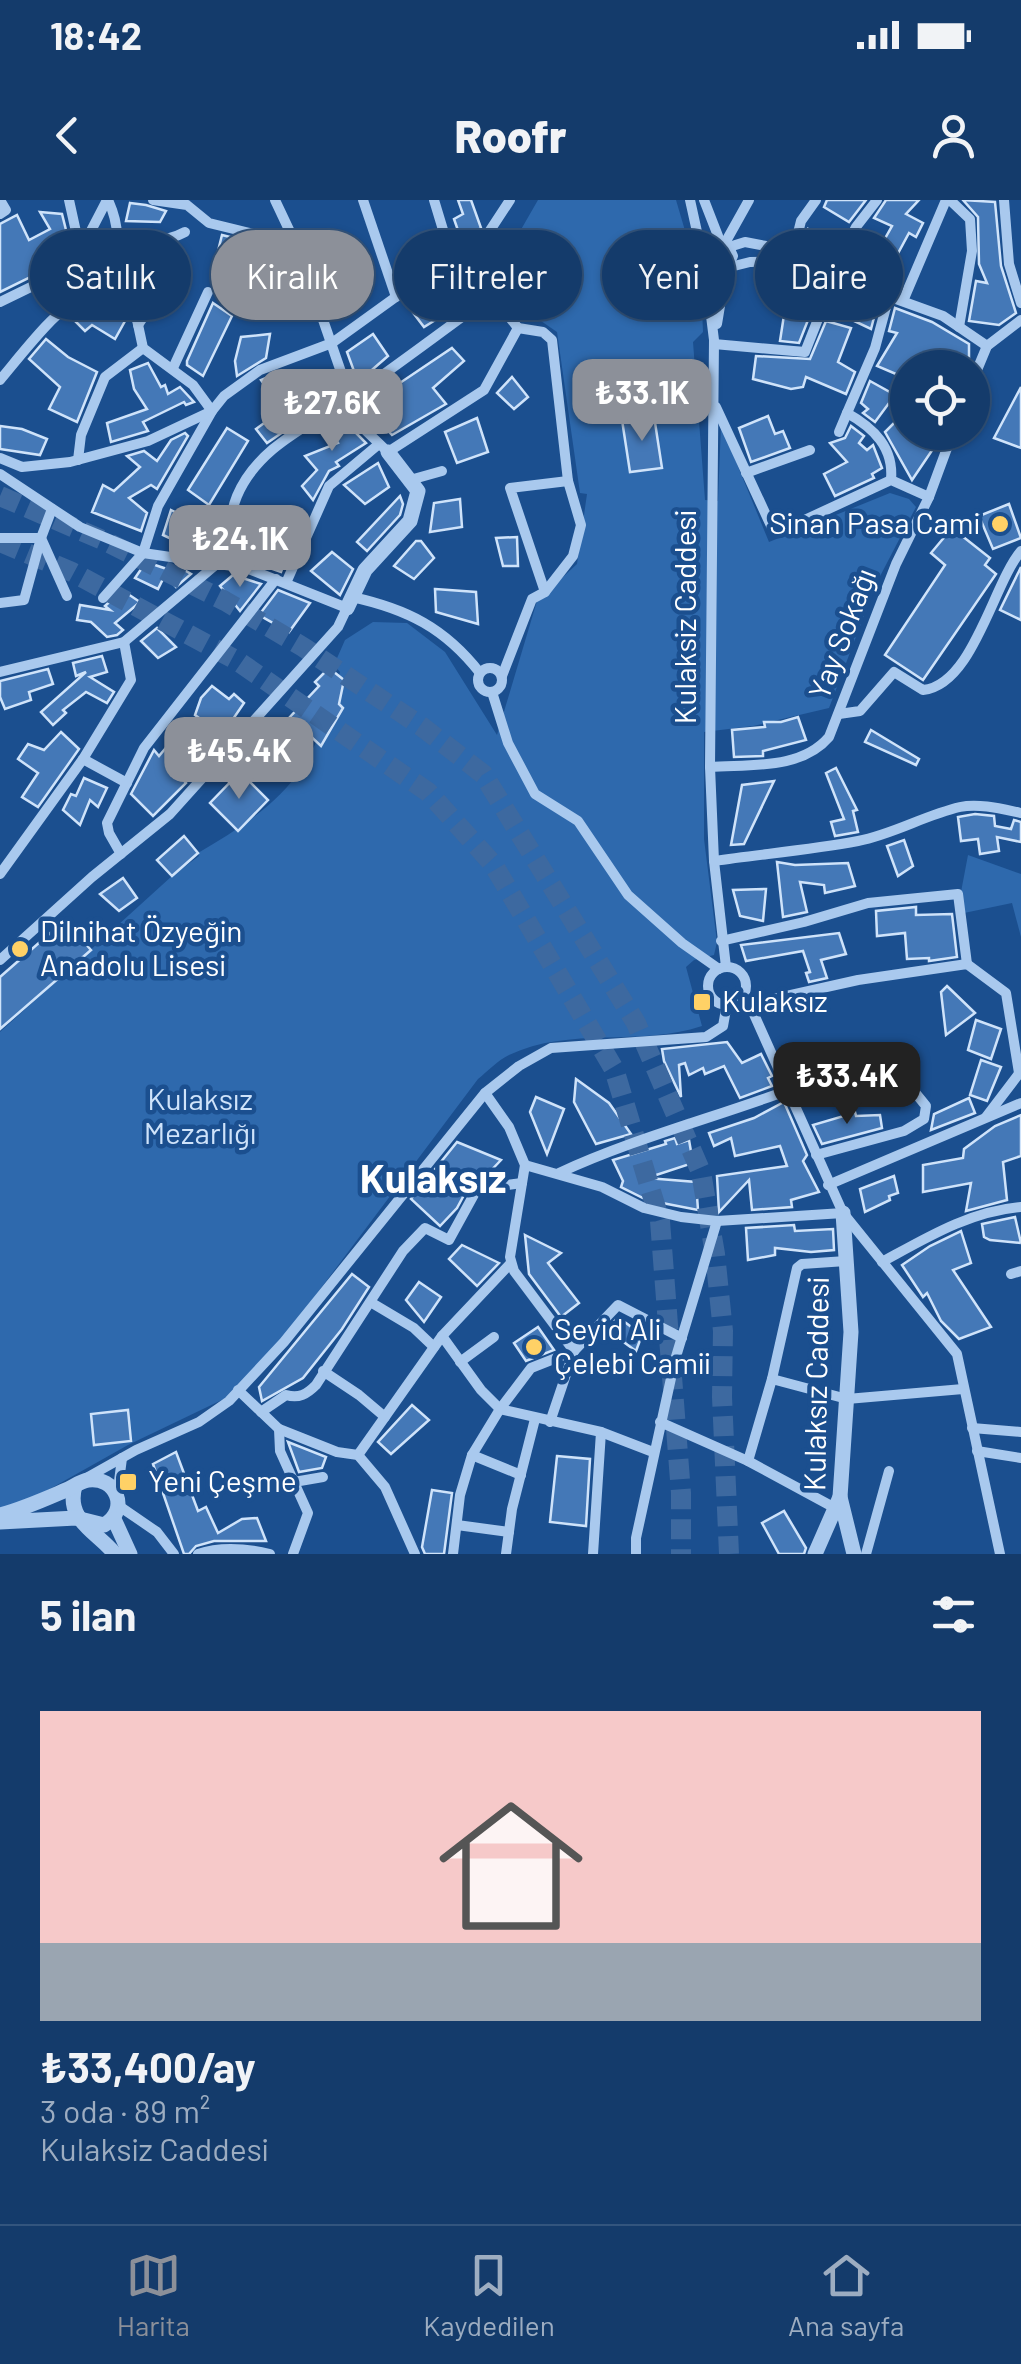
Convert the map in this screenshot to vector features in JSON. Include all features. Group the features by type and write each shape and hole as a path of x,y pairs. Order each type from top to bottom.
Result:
{"street":[{"path":"0,200 6,210 0,214"},
{"path":"69,200 76,230"},
{"path":"91,230 108,200"},
{"path":"108,200 119,230"},
{"path":"154,200 189,203 209,223 238,230"},
{"path":"275,200 288,230"},
{"path":"362,200 394,291"},
{"path":"434,200 443,230"},
{"path":"490,230 510,200"},
{"path":"690,200 697,230"},
{"path":"704,200 718,230"},
{"path":"733,230 749,200"},
{"path":"799,230 816,200"},
{"path":"855,230 876,200"},
{"path":"959,327 972,251 970,219 948,200 903,301 942,316 987,346"},
{"path":"1004,200 1010,264 1021,303"},
{"path":"0,302 30,287"},
{"path":"172,368 208,292"},
{"path":"103,598 144,553 158,506 224,396 260,370 332,342 394,298"},
{"path":"0,380 53,320"},
{"path":"138,320 143,348 193,386 212,412"},
{"path":"138,325 141,320"},
{"path":"0,960 170,814 338,627 365,570 410,521 418,490 364,429 324,320"},
{"path":"0,672 124,642 224,564 237,496 255,467 285,438 350,398 458,320"},
{"path":"492,692 500,688 532,599 545,592 573,556 581,525 568,481 552,340 543,332 518,328 511,320"},
{"name":"Kulaksiz Caddesi","path":"712,320 710,768 723,968"},
{"path":"718,320 714,342 806,352 817,320"},
{"path":"839,432 875,348 883,320"},
{"path":"985,350 1021,320"},
{"path":"121,854 108,833 107,823 144,748 281,581 328,486 384,448 484,390 518,328"},
{"path":"78,460 81,435 105,377 143,348"},
{"path":"713,401 773,530 783,530 891,480 929,497"},
{"path":"0,458 22,466 78,460 148,441 212,412"},
{"path":"847,413 868,424 890,455 891,480"},
{"path":"746,473 810,450"},
{"name":"Yay Sokağı","path":"710,768 805,756 829,737 896,564 929,497 946,450"},
{"path":"410,480 442,471"},
{"path":"0,474 80,527 144,553 224,564 349,603 392,606 438,630 480,673 480,685 492,692 508,743 535,794 578,820 628,895 682,943 742,975 744,992 842,1214 956,1354 1000,1554"},
{"path":"545,592 510,488 568,481"},
{"path":"0,604 24,600 52,509"},
{"path":"0,538 41,538"},
{"path":"41,538 67,596"},
{"path":"839,714 860,711 894,672 923,690 934,688 948,676 976,637 1019,557"},
{"path":"0,874 4,861 83,759 131,680 124,642"},
{"path":"480,673 490,668 502,676"},
{"path":"83,759 127,783"},
{"path":"714,861 797,852 875,837 962,806 997,807 1021,813"},
{"path":"721,941 868,903 958,894 967,964"},
{"path":"750,1004 858,980 967,964 1006,992 1020,1071 986,1117"},
{"path":"723,968 711,976 709,991 716,1001 738,1001 744,992"},
{"path":"0,1519 80,1483 229,1402 284,1342 485,1093 519,1066 551,1048 706,1037 723,1026 727,1004"},
{"path":"816,1155 904,1131 924,1119 926,1106 909,1084"},
{"path":"558,1173 611,1149 703,1122 786,1091"},
{"path":"485,1093 509,1127 525,1165 512,1263 524,1286 574,1351"},
{"path":"828,1185 1021,1103"},
{"path":"525,1165 602,1186 644,1208 681,1217 717,1220 842,1214"},
{"path":"261,1412 286,1396 295,1398 308,1393 403,1251 425,1228 448,1240 477,1189 522,1183"},
{"path":"882,1262 988,1212 1021,1208"},
{"name":"Kulaksız Caddesi","path":"842,1214 851,1332 837,1503 854,1554"},
{"path":"636,1554 660,1422 717,1220"},
{"path":"748,1461 772,1379 797,1268 846,1256 864,1240"},
{"path":"358,1455 442,1336 512,1263"},
{"path":"372,1302 414,1328 434,1347"},
{"path":"453,1554 460,1495 472,1455 531,1368 574,1351 618,1305 682,1338"},
{"path":"442,1336 500,1409 601,1432 653,1452"},
{"path":"460,1362 494,1337"},
{"path":"550,1422 574,1351"},
{"path":"323,1371 360,1394 385,1417"},
{"path":"772,1379 846,1399 963,1389"},
{"path":"238,1390 279,1429 337,1452 358,1455 385,1488 415,1554"},
{"path":"506,1554 534,1419"},
{"path":"660,1422 837,1503 816,1554"},
{"path":"972,1428 1021,1432"},
{"path":"279,1429 280,1451 308,1513 294,1554"},
{"path":"593,1554 601,1432"},
{"path":"977,1452 1021,1458"},
{"path":"472,1455 521,1475"},
{"path":"0,1519 76,1518 104,1524 117,1507 122,1458"},
{"path":"866,1554 890,1471"},
{"path":"294,1482 323,1478"},
{"path":"80,1483 104,1483 117,1507 130,1554"},
{"path":"80,1483 72,1497 76,1518 115,1554"},
{"path":"117,1507 157,1532 174,1554"},
{"path":"457,1525 509,1532"},
{"path":"198,1554 213,1549 270,1554"}],"green space":[{"name":"Kulaksız Mezarlığı","path":"538,200 676,200 685,230 602,230 602,320 702,320 703,332 693,342 705,500 718,501 721,425 769,542 890,493 909,499 916,507 876,584 829,708 753,726 704,732 704,839 717,942 714,955 694,960 686,967 702,1026 654,1035 556,1041 532,1046 501,1060 478,1079 282,1340 228,1397 128,1445 0,1517 0,1032 198,853 281,794 309,757 320,733 340,672 334,665 345,640 373,622 407,623 445,652 497,735 537,601 577,564 587,494 580,493 557,332 536,320 582,320 582,230 521,230"},
{"path":"968,855 1021,874 1021,937 1012,903 964,913 961,892"}],"building":[{"path":"458,200 471,200 481,228 458,230 454,219 463,214"},
{"path":"827,200 866,200 849,222 824,207"},
{"path":"886,200 919,200 906,214 923,223 916,237 909,233 903,244 903,230 890,230 892,226 874,218"},
{"path":"963,200 995,202 1001,266 1016,313 999,325 969,321 976,281 987,283 979,264 978,217"},
{"path":"130,203 166,211 160,222 126,221"},
{"path":"40,212 62,214 66,230 50,229"},
{"path":"17,215 29,240 30,277 0,292 0,224"},
{"path":"211,307 211,320 230,320 203,376 187,361"},
{"path":"903,311 932,322 969,344 969,350 890,350 890,372 877,366 897,333 889,331 892,320 903,320"},
{"path":"783,320 808,320 799,343 780,341"},
{"path":"852,320 873,320 871,329"},
{"path":"75,321 125,321 115,339 92,325 85,331"},
{"path":"826,321 851,328 838,362 855,372 846,394 806,377 803,387 791,389 753,379 756,356 810,359"},
{"path":"270,334 266,358 237,376 235,361 241,337"},
{"path":"373,334 388,356 358,382 347,352"},
{"path":"46,339 68,357 97,372 77,422 49,409 60,387 29,359"},
{"path":"452,348 464,361 433,388 446,404 392,435 375,417 370,420 362,400 383,386 388,391"},
{"path":"148,363 168,394 180,387 194,402 184,402 143,422 148,431 111,442 107,423 147,409 134,389 130,370"},
{"path":"277,373 294,402 314,387 322,405 267,443 256,429 282,410 261,380"},
{"path":"512,377 528,397 514,409 497,393"},
{"path":"870,381 890,392 890,402 875,422 863,413 868,409 861,403"},
{"path":"1021,387 1021,448 994,438"},
{"path":"349,416 356,433 366,443 336,462 339,466 329,471 313,500 302,486 317,470 305,456 338,443 328,427"},
{"path":"654,416 662,468 630,472 622,420"},
{"path":"768,416 775,434 783,431 790,448 751,462 739,428"},
{"path":"477,418 488,452 457,463 445,432"},
{"path":"0,426 47,439 40,455 0,449"},
{"path":"851,426 864,436 859,443 867,450 873,445 882,468 872,474 874,478 835,496 824,474 847,462 830,443 845,438"},
{"path":"227,428 248,441 209,505 188,490"},
{"path":"185,433 188,436 157,489 151,485 129,498 147,513 141,531 92,512 103,485 114,491 140,467 127,456 144,451 157,461 171,440"},
{"path":"895,450 932,450 912,480"},
{"path":"378,463 389,487 365,504 344,485"},
{"path":"400,496 400,515 367,551 357,542"},
{"path":"460,499 462,527 430,532 434,503"},
{"name":"Sinan Pasa Cami","path":"1009,504 1021,538 993,549 979,516"},
{"path":"171,510 206,527 208,513 222,517 220,554 199,552 163,535"},
{"path":"239,521 274,530 270,542 290,549 281,572 238,557"},
{"path":"952,528 990,558 985,565 996,574 923,680 885,655 945,565 931,553"},
{"path":"517,537 518,566 503,566 496,538"},
{"path":"416,541 421,541 434,558 414,579 394,566"},
{"path":"332,552 353,569 340,595 311,571"},
{"path":"146,562 176,572 181,568 191,574 176,587 165,575 158,589 135,578"},
{"path":"1021,567 1021,620 1000,610"},
{"path":"233,575 261,584 240,611 220,586"},
{"path":"435,589 476,592 478,624 436,612"},
{"path":"122,590 140,602 115,623 123,630 117,635 107,637 91,622 77,620 80,605 110,610 105,606"},
{"path":"278,590 310,603 289,632 259,615"},
{"path":"157,628 176,647 158,658 141,641"},
{"path":"102,656 107,672 90,677 114,692 107,703 86,692 63,710 66,713 53,725 41,712 86,672 76,676 73,663"},
{"path":"329,668 344,680 339,704 343,708 321,746 290,717 319,686 315,682"},
{"path":"48,669 53,684 29,692 31,700 5,709 0,681"},
{"path":"212,686 229,699 234,694 244,703 216,744 204,733 210,726 195,715 201,698"},
{"path":"798,717 806,740 763,751 763,756 734,757 732,730 765,727 764,722"},
{"path":"871,730 919,759 916,765 865,742"},
{"path":"180,731 197,746 175,771 186,783 153,816 131,794 154,750 159,756"},
{"path":"275,731 296,751 271,771 257,757 266,747 262,743"},
{"path":"61,732 79,749 38,807 22,797 38,773 18,759 28,744 44,750"},
{"path":"836,768 857,810 853,811 858,832 835,836 831,822 844,819 826,773"},
{"path":"240,772 268,800 238,831 210,803"},
{"path":"84,778 107,788 98,807 90,800 80,825 63,810 71,794 76,796"},
{"path":"774,781 744,844 731,845 742,785"},
{"path":"994,816 995,826 1011,829 1014,820 1021,822 1021,842 997,837 999,851 980,854 978,839 961,841 958,817"},
{"path":"184,836 198,853 172,876 157,860"},
{"path":"904,840 913,866 898,876 887,846"},
{"path":"777,862 848,863 855,886 825,893 824,885 800,882 807,912 783,917"},
{"path":"123,878 137,898 119,911 100,894"},
{"path":"766,889 763,921 740,916 733,890"},
{"path":"916,907 916,915 952,914 957,957 907,959 905,933 877,936 876,911"},
{"path":"65,920 91,950 0,1029 0,977"},
{"path":"839,933 846,954 821,960 827,978 809,982 803,951 746,961 741,945"},
{"path":"947,986 975,1013 946,1035 941,992"},
{"path":"976,1020 1001,1029 991,1059 968,1050"},
{"path":"727,1042 742,1063 761,1054 772,1076 768,1078 772,1086 740,1098 724,1066 705,1074 703,1068 689,1075 685,1063 679,1065 681,1097 662,1049"},
{"path":"893,1055 895,1079 891,1079 890,1090 873,1091 869,1058"},
{"path":"981,1060 1001,1067 987,1101 970,1095"},
{"path":"576,1079 609,1103 631,1134 596,1144 574,1102"},
{"path":"536,1097 564,1109 547,1154 530,1112"},
{"path":"969,1098 975,1113 931,1130 934,1114"},
{"path":"784,1102 807,1155 803,1161 819,1192 791,1200 792,1207 752,1210 749,1180 719,1212 717,1176 787,1166 780,1146 735,1156 731,1138 714,1146 709,1133 754,1118"},
{"path":"855,1112 856,1116 880,1115 882,1128 822,1144 813,1125"},
{"path":"1021,1115 1021,1156 1003,1162 1007,1200 966,1211 971,1183 923,1192 923,1165 963,1158 964,1149 995,1126"},
{"path":"675,1138 677,1144 689,1140 693,1163 647,1178 696,1182 698,1210 647,1200 621,1187 623,1181 613,1160"},
{"path":"457,1142 501,1160 483,1179 471,1182 457,1208 440,1226 411,1199"},
{"path":"894,1176 898,1193 865,1212 860,1189"},
{"path":"1015,1217 1021,1243 984,1237 982,1224"},
{"path":"794,1225 795,1231 833,1229 834,1250 775,1248 775,1255 748,1260 746,1228"},
{"path":"961,1231 971,1263 953,1270 991,1327 959,1339 941,1321 927,1293 923,1297 902,1265"},
{"path":"525,1235 561,1253 548,1263 579,1303 561,1317 529,1274"},
{"path":"462,1245 499,1263 477,1286 449,1259"},
{"path":"352,1274 369,1287 342,1329 303,1378 262,1401 259,1387"},
{"path":"419,1282 441,1297 424,1322 406,1300"},
{"path":"618,1317 642,1335 636,1351 607,1330"},
{"name":"Seyid Ali Çelebi Camii","path":"538,1327 554,1350 526,1361 514,1343"},
{"path":"412,1405 429,1420 391,1454 378,1442"},
{"path":"128,1410 131,1441 94,1445 91,1414"},
{"path":"288,1442 326,1457 322,1468 299,1472"},
{"path":"176,1452 198,1511 206,1507 218,1533 242,1519 257,1518 266,1541 214,1541 184,1554 153,1464"},
{"path":"557,1456 590,1459 586,1526 550,1522"},
{"path":"432,1490 452,1493 444,1554 425,1554 422,1547"},
{"path":"784,1511 806,1548 804,1554 779,1554 762,1523"}],"tunnel":[{"path":"0,496 105,541 225,601 303,647 421,726 483,774 636,1023 701,1172 723,1331 729,1554"},
{"path":"0,542 72,572 236,660 428,792 493,864 614,1069 660,1221 681,1493 681,1554"}],"place":[{"name":"Sinan Pasa Cami","path":"1000,524"},
{"name":"Dilnihat Özyeğin Anadolu Lisesi","path":"20,949"},
{"name":"Kulaksız","path":"702,1002"},
{"name":"Seyid Ali Çelebi Camii","path":"534,1347"},
{"name":"Yeni Çeşme","path":"128,1482"}],"district":[{"name":"Kulaksız","path":"433,1179"}]}
